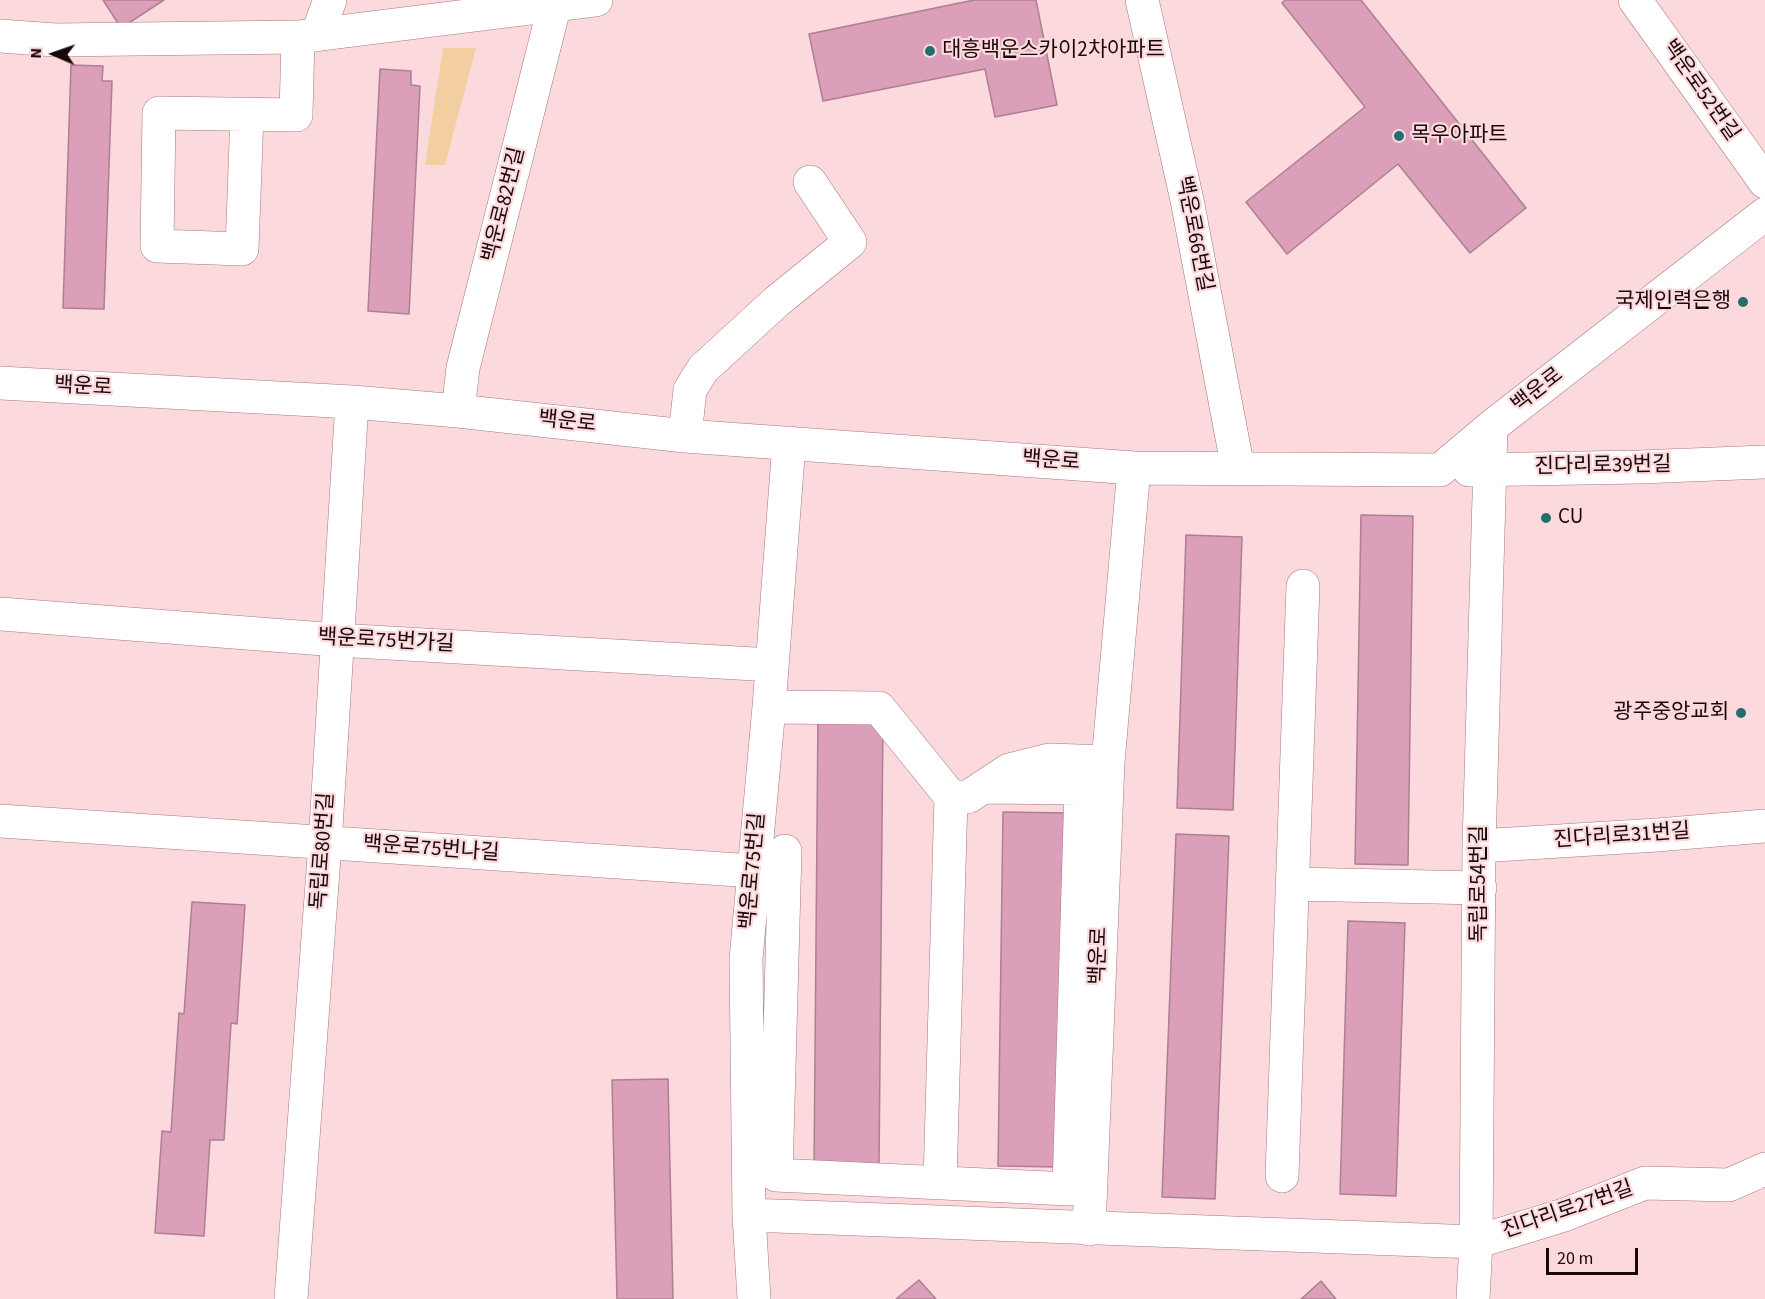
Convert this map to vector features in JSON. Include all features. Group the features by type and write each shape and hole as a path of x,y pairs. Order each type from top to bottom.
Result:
{"street":[{"path":"247,115 242,249 156,246 159,113 296,115 307,36 330,0"},
{"path":"0,36 55,40 307,36 556,2 596,0"},
{"name":"백운로66번길","path":"1142,0 1187,200 1238,469"},
{"name":"백운로52번길","path":"1635,0 1765,182"},
{"name":"백운로82번길","path":"458,411 463,368 556,2"},
{"path":"685,436 690,390 703,369 776,302 850,242 810,182"},
{"name":"백운로","path":"0,384 352,402 458,411 685,436 1134,468 1440,470 1491,427 1765,214"},
{"name":"독립로80번길","path":"291,1299 325,844 352,402"},
{"name":"독립로54번길","path":"1473,1299 1476,1242 1479,846 1491,427"},
{"name":"백운로75번길","path":"754,1299 749,1215 747,959 789,443"},
{"name":"진다리로39번길","path":"1440,470 1765,462"},
{"name":"백운로","path":"1089,1229 1108,762 1134,468"},
{"path":"1282,1176 1303,586"},
{"name":"백운로75번가길","path":"0,614 337,640 772,665"},
{"path":"769,707 879,708 951,797 940,1182"},
{"path":"951,797 968,797 1009,770 1049,760 1108,762"},
{"path":"785,851 776,1175 1069,1189 1081,788 984,787"},
{"name":"백운로75번나길","path":"0,820 325,844 754,871"},
{"name":"진다리로31번길","path":"1479,846 1765,826"},
{"path":"1292,884 1480,888"},
{"name":"진다리로27번길","path":"749,1215 1476,1242 1564,1215 1645,1184 1729,1185 1765,1169"}],"shaded area":[{"path":"443,48 476,48 445,165 425,165"}],"building":[{"path":"103,0 164,0 121,28"},
{"name":"대흥백운스카이2차아파트","path":"974,0 1036,0 1057,105 995,117 985,69 823,101 809,34"},
{"name":"목우아파트","path":"1285,0 1361,0 1526,208 1470,253 1398,164 1287,254 1246,202 1365,107 1282,3"},
{"path":"71,65 103,66 102,81 112,81 104,309 63,308"},
{"path":"380,69 411,71 411,85 420,86 409,314 368,311"},
{"path":"1361,515 1413,516 1408,865 1355,864"},
{"path":"1186,535 1242,537 1233,810 1177,808"},
{"path":"818,714 883,714 879,1169 814,1168"},
{"path":"1003,812 1066,813 1061,1167 998,1166"},
{"path":"1176,834 1229,836 1215,1199 1162,1197"},
{"path":"192,902 245,905 237,1024 231,1023 224,1140 210,1140 204,1236 155,1233 162,1131 171,1132 179,1013 184,1014"},
{"path":"1348,921 1405,923 1396,1196 1340,1194"},
{"path":"668,1079 673,1299 617,1299 612,1080"},
{"path":"919,1280 936,1299 896,1299"},
{"path":"1321,1281 1336,1299 1301,1299"}],"place":[{"name":"대흥백운스카이2차아파트","path":"930,51"},
{"name":"목우아파트","path":"1399,136"},
{"name":"국제인력은행","path":"1743,302"},
{"name":"CU","path":"1546,518"},
{"name":"광주중앙교회","path":"1741,713"}]}
